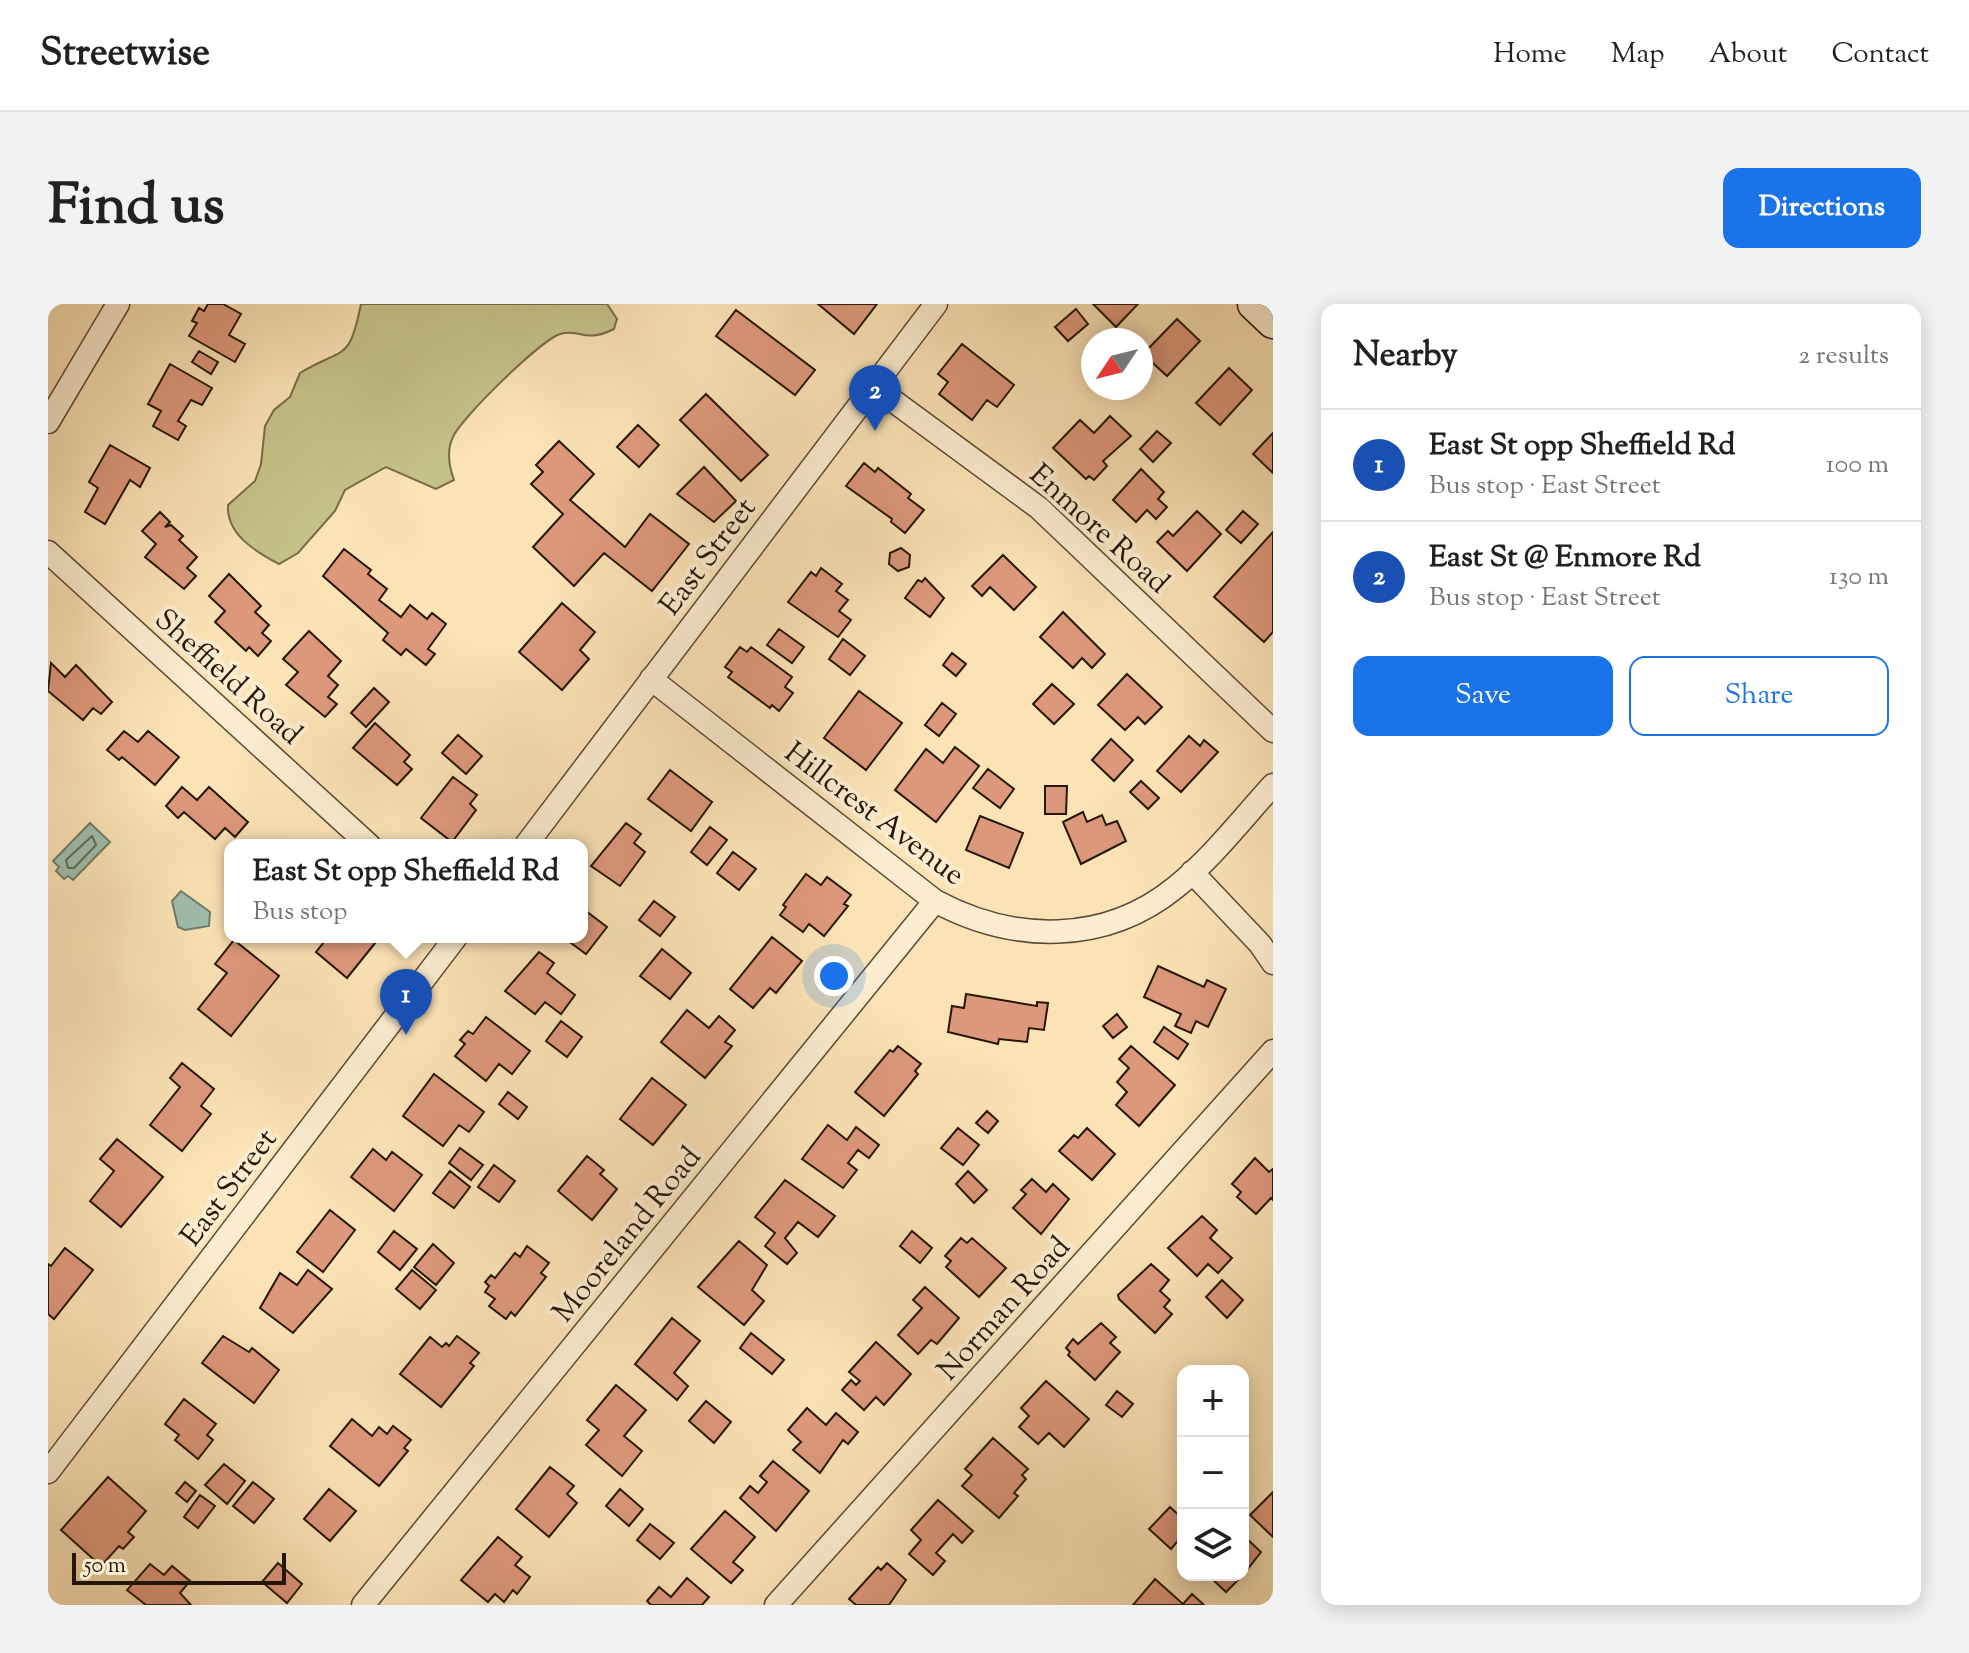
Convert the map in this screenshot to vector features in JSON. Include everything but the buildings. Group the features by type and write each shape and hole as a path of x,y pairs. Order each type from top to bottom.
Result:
{"main road":[{"path":"1254,304 1273,322"}],"street":[{"path":"48,422 118,304"},
{"name":"East Street","path":"531,839 936,304"},
{"name":"Enmore Road","path":"873,386 1039,508 1273,731"},
{"name":"Sheffield Road","path":"48,552 362,839"},
{"name":"Hillcrest Avenue","path":"651,679 935,901 995,927 1059,933 1101,926 1141,910 1192,872 1273,785"},
{"path":"1192,872 1260,944 1273,963"},
{"name":"Mooreland Road","path":"363,1605 935,901"},
{"name":"East Street","path":"48,1472 451,943"},
{"name":"Norman Road","path":"776,1605 1263,1066 1273,1051"}],"shaded area":[{"path":"361,304 607,304 617,319 614,329 604,333 589,336 567,333 550,339 502,381 453,437 449,458 454,480 436,489 386,467 345,490 335,511 298,553 279,564 252,548 237,533 228,505 255,481 261,464 265,426 274,410 290,397 300,373 336,355 348,345"}],"water":[{"path":"90,823 110,842 73,880 68,876 64,879 56,871 59,867 53,861"},
{"path":"181,891 210,912 209,926 185,930 178,927 172,901"}],"place":[{"name":"East St @ Enmore Rd","path":"875,431"},
{"name":"East St opp Sheffield Rd","path":"406,1035"}]}
